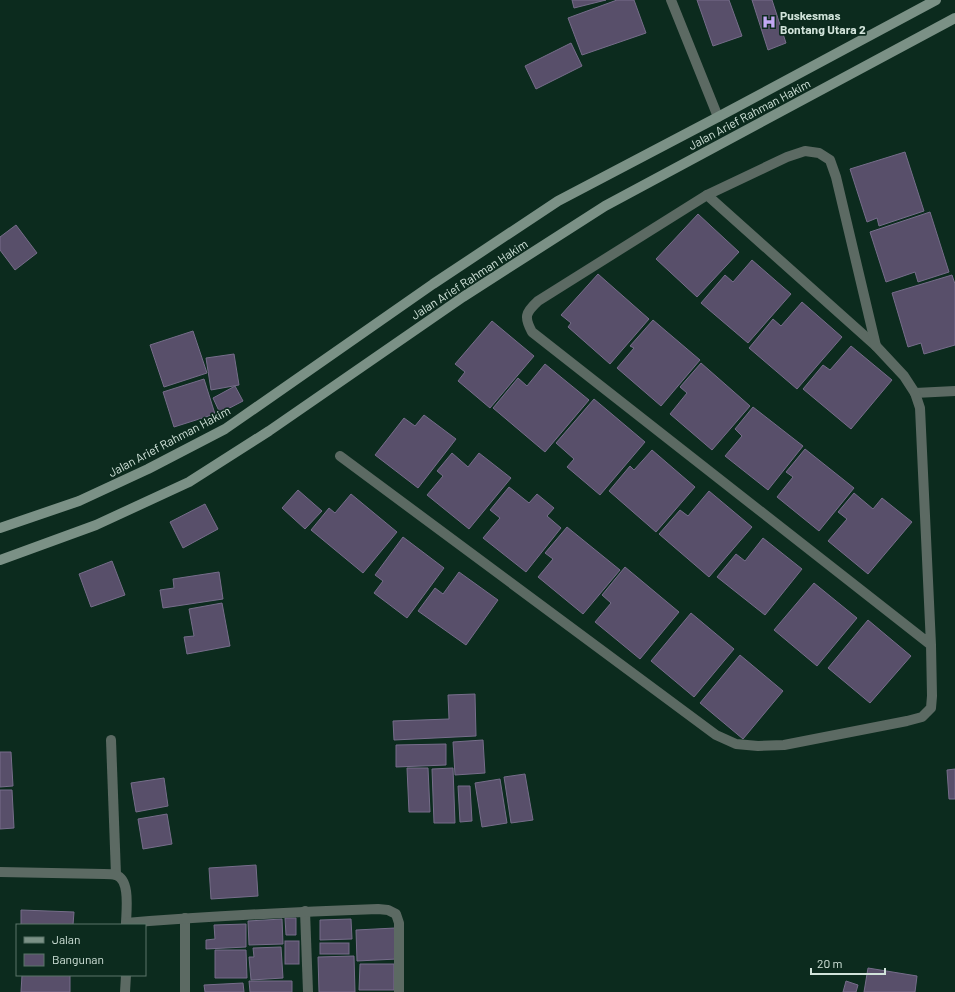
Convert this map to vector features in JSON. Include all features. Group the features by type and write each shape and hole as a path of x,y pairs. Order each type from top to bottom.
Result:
{"street":[{"path":"671,0 718,117"},
{"name":"Jalan Arief Rahman Hakim","path":"0,528 79,502 148,469 225,429 432,284 558,201 936,0"},
{"name":"Jalan Arief Rahman Hakim","path":"0,560 96,525 189,482 269,431 463,297 605,206 955,18"},
{"path":"876,346 836,177 830,160 819,152 805,152 787,157 708,195 538,302 529,310 527,316 528,324 532,332 931,645"},
{"path":"340,456 716,735 736,744 758,746 784,744 922,717 931,708 931,645 920,408 915,393 904,376 876,346 708,195"},
{"path":"915,393 955,391"},
{"path":"111,740 116,875"},
{"path":"0,872 116,875 123,880 126,888 126,924 184,918 305,911 388,910 396,914 399,923 399,992"},
{"path":"305,911 308,992"},
{"path":"184,918 185,992"},
{"path":"125,992 126,976"}],"building":[{"path":"572,0 606,0 574,8"},
{"path":"617,0 634,0 646,33 582,55 568,18"},
{"path":"697,0 729,0 742,36 713,46"},
{"name":"Puskesmas Bontang Utara 2","path":"752,0 772,0 786,43 768,50"},
{"path":"571,43 582,66 536,89 525,66"},
{"path":"905,152 924,211 879,226 877,218 867,222 850,169"},
{"path":"930,212 949,272 918,282 915,272 886,282 870,232"},
{"path":"698,214 739,252 697,297 656,259"},
{"path":"16,225 37,253 15,270 0,250 0,237"},
{"path":"752,260 791,294 748,343 701,303 725,275 733,282"},
{"path":"598,274 649,319 610,364 568,327 571,323 561,315"},
{"path":"952,275 955,284 955,345 924,354 921,343 908,347 892,293"},
{"path":"802,302 842,337 797,389 749,348 773,319 781,326"},
{"path":"653,320 700,360 661,406 617,368 634,348 630,346"},
{"path":"492,321 534,356 490,408 458,381 465,372 455,364"},
{"path":"193,331 207,373 164,387 150,345"},
{"path":"851,346 892,380 851,429 803,389 823,365 830,370"},
{"path":"234,354 239,385 211,390 206,358"},
{"path":"701,363 750,406 712,450 670,414 687,393 680,387"},
{"path":"545,364 589,400 545,452 493,408 518,378 527,386"},
{"path":"204,379 215,414 174,427 163,392"},
{"path":"235,386 243,401 220,413 213,398"},
{"path":"594,399 645,442 600,495 567,467 574,459 556,443"},
{"path":"753,407 803,446 768,490 725,456 742,436 735,429"},
{"path":"424,415 456,439 418,488 375,455 404,418 415,426"},
{"path":"805,449 854,488 819,531 777,497 793,477 786,472"},
{"path":"652,450 695,487 656,532 609,491 630,466 634,470"},
{"path":"452,453 468,467 479,453 511,478 469,529 427,495 443,476 437,471"},
{"path":"509,487 529,503 537,494 554,508 547,516 561,528 526,572 483,538 500,518 490,510"},
{"path":"298,490 322,511 305,529 282,508"},
{"path":"709,491 752,527 709,577 659,534 680,510 688,516"},
{"path":"854,493 873,509 882,498 912,522 868,574 828,541 847,519 838,512"},
{"path":"351,494 397,532 363,573 311,530 329,508 335,513"},
{"path":"205,504 218,529 183,548 170,522"},
{"path":"567,527 620,570 583,614 538,577 553,559 545,553"},
{"path":"403,537 444,568 407,618 374,593 383,581 375,575"},
{"path":"763,538 802,569 765,615 717,577 736,554 745,561"},
{"path":"112,561 125,595 91,607 79,574"},
{"path":"625,567 679,612 640,659 595,622 611,603 602,595"},
{"path":"219,572 223,599 163,608 160,590 174,588 173,579"},
{"path":"459,572 498,600 466,645 418,611 435,588 443,594"},
{"path":"814,583 857,618 817,666 774,630"},
{"path":"222,603 230,646 187,654 184,637 194,636 189,609"},
{"path":"691,613 734,649 694,697 651,661"},
{"path":"868,620 911,656 870,703 828,668"},
{"path":"740,655 783,691 743,739 700,703"},
{"path":"475,694 476,736 394,740 393,721 449,719 448,695"},
{"path":"483,740 485,773 455,775 453,742"},
{"path":"446,744 446,765 396,767 396,745"},
{"path":"0,752 11,752 13,786 0,787"},
{"path":"407,768 428,768 430,812 409,812"},
{"path":"453,768 455,823 434,823 432,769"},
{"path":"955,769 955,799 949,799 947,770"},
{"path":"525,774 533,820 511,823 504,777"},
{"path":"164,778 168,806 136,812 131,783"},
{"path":"500,779 507,823 482,827 475,783"},
{"path":"458,786 470,786 472,821 460,822"},
{"path":"0,790 12,790 14,828 0,829"},
{"path":"167,814 172,844 143,849 138,819"},
{"path":"256,865 258,896 211,899 209,868"},
{"path":"21,910 74,912 73,924 21,924"},
{"path":"285,918 296,918 296,935 286,935"},
{"path":"282,919 283,944 249,945 248,921"},
{"path":"351,919 352,939 320,940 320,920"},
{"path":"246,924 246,947 206,949 206,940 215,939 214,925"},
{"path":"395,928 397,959 357,961 356,930"},
{"path":"285,941 299,941 299,964 285,964"},
{"path":"320,943 349,943 349,954 320,954"},
{"path":"281,947 283,978 251,980 249,957 254,957 253,948"},
{"path":"215,950 246,950 247,978 215,978"},
{"path":"354,956 355,992 319,992 318,957"},
{"path":"360,964 394,964 394,990 359,990"},
{"path":"868,968 917,976 915,992 864,992"},
{"path":"22,976 70,976 70,992 21,992"},
{"path":"249,981 292,981 292,992 250,992"},
{"path":"846,981 858,985 856,992 843,992"},
{"path":"243,983 244,992 205,992 204,985"}],"place":[{"name":"Puskesmas Bontang Utara 2","path":"769,22"}]}
